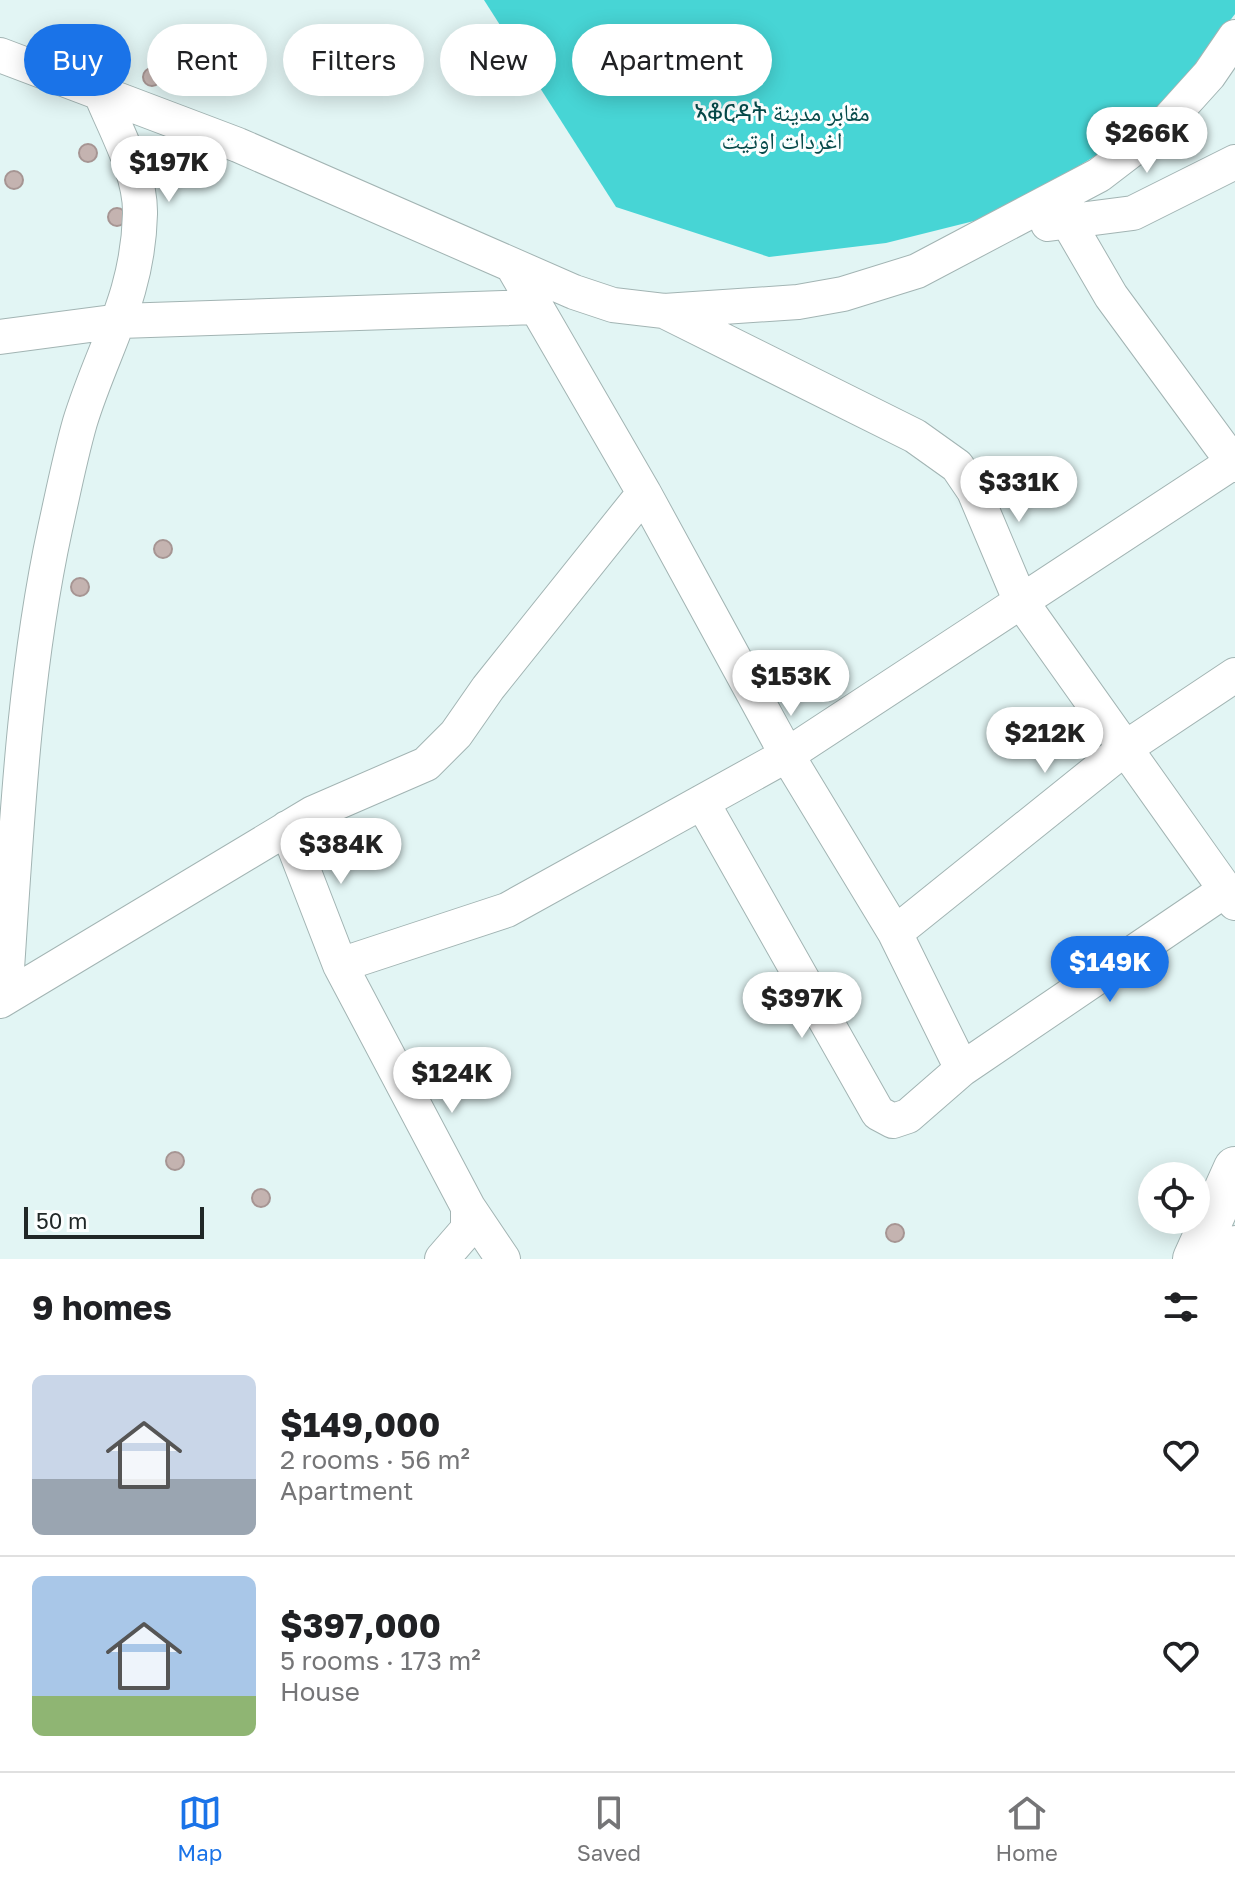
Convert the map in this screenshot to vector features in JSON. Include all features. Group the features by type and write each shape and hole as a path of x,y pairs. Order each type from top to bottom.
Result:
{"main road":[{"path":"1194,1259 1235,1168"},
{"path":"1230,1259 1235,1247"}],"street":[{"path":"106,96 252,151 512,265 613,305 664,311 798,302 843,294 917,271 1099,175 1163,126 1209,75 1235,37"},
{"path":"0,55 24,64"},
{"path":"2,999 22,756 54,531 80,421 120,321 136,263 140,211 136,183 102,96"},
{"path":"1001,227 1133,213 1235,162"},
{"path":"340,965 507,910 787,755 1234,463 1111,296 1068,222"},
{"path":"512,265 644,493 787,755 895,933 962,1069"},
{"path":"0,337 120,321 536,307"},
{"path":"664,311 902,429 957,466 974,491 1020,600 1230,897 962,1069 908,1116 893,1121 878,1113 702,802"},
{"path":"2,999 313,813 426,764 456,734 488,688 644,493"},
{"path":"895,933 1124,749 1235,675"},
{"path":"287,828 340,965 468,1207 503,1259"},
{"path":"442,1259 468,1229 468,1207"}],"green space":[{"name":"ኣቆርዳት مقابر مدينة اغردات اوتيت","path":"484,0 1235,0 1235,14 1162,109 1105,150 998,215 886,243 769,257 616,207 545,96 556,96 556,24 499,24"}],"building":[{"path":"147,69 147,85 143,81"},
{"path":"84,144 92,144 97,153 95,160 84,162 79,157 79,149"},
{"path":"10,171 18,171 23,180 21,187 10,189 5,184 5,176"},
{"path":"117,208 126,217 117,226 108,217"},
{"path":"159,540 167,540 172,549 170,556 159,558 154,553 154,545"},
{"path":"76,578 84,578 89,587 87,594 76,596 71,591 71,583"},
{"path":"171,1152 179,1152 184,1161 182,1168 171,1170 166,1165 166,1157"},
{"path":"257,1189 265,1189 270,1198 268,1205 257,1207 252,1202 252,1194"},
{"path":"891,1224 899,1224 904,1233 902,1240 891,1242 886,1237 886,1229"}]}
